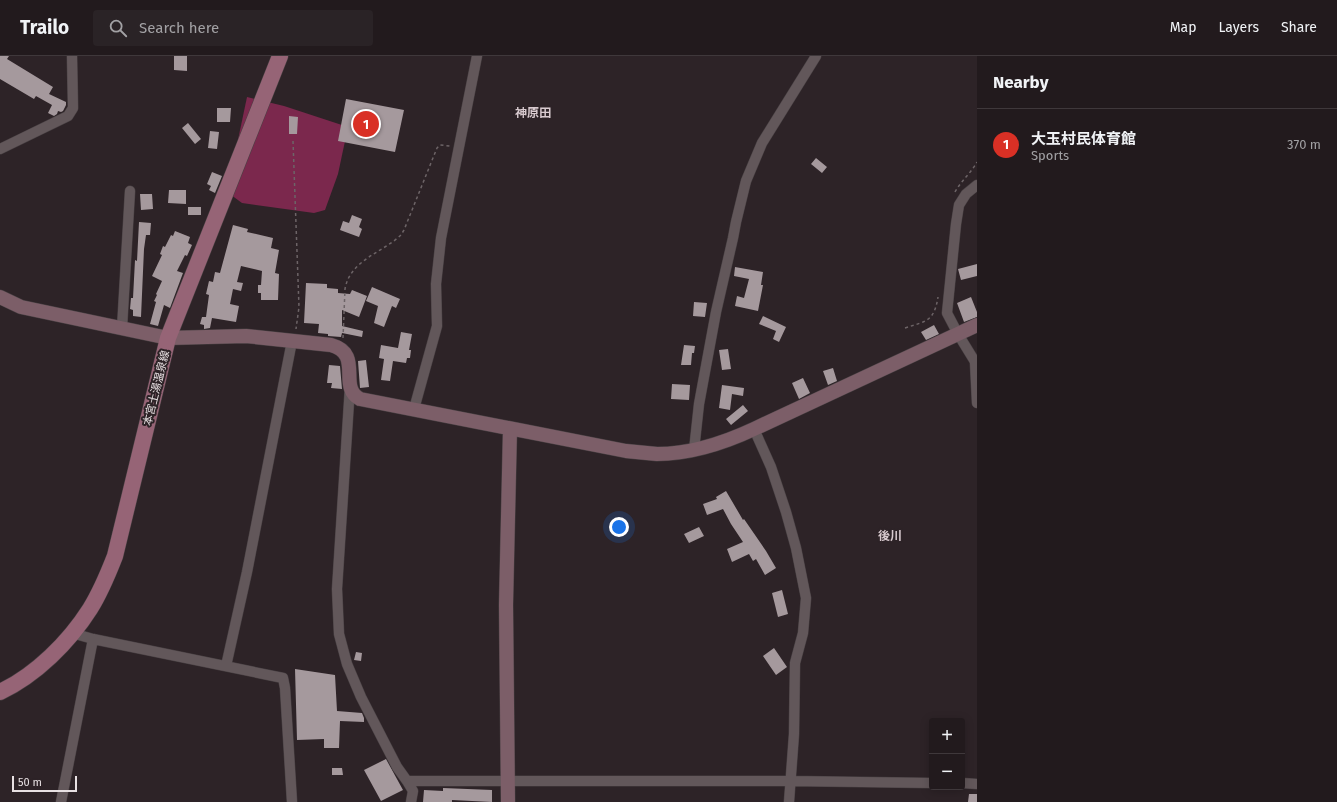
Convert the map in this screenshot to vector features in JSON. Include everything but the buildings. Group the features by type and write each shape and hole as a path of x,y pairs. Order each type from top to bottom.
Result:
{"main road":[{"name":"本宮土湯温泉線","path":"0,692 40,666 72,633 90,609 115,556 168,338 280,56"}],"street":[{"path":"0,149 68,116 73,108 72,56"},
{"path":"414,409 437,326 436,284 441,238 478,56"},
{"path":"694,450 699,404 715,320 746,181 762,143 816,56"},
{"path":"977,185 966,194 959,205 947,313 976,364 977,403"},
{"path":"122,328 130,191"},
{"path":"0,297 21,307 168,338 294,335 331,345 343,350 348,358 350,385 337,588 339,634 347,664 361,697 397,767 413,791 411,802"},
{"path":"350,385 353,394 360,399 626,451 657,454 694,450 724,442 977,325"},
{"path":"226,666 247,572 294,335"},
{"path":"508,802 506,605 510,429"},
{"path":"754,429 771,467 786,512 796,548 806,598 803,632 795,664 794,734 789,802"},
{"path":"72,633 93,639 283,678 285,688 292,802"},
{"path":"61,802 93,639"},
{"path":"407,780 929,783"},
{"path":"965,784 977,784"}],"path":[{"path":"293,141 299,307 294,335"},
{"path":"343,350 344,289 352,272 359,264 404,232 438,146 460,147"}],"shaded area":[{"path":"247,97 284,106 348,127 338,174 325,210 314,213 242,203 227,192"}],"place":[{"name":"大玉村民体育館","path":"366,124"}],"district":[{"name":"神原田","path":"533,113"},
{"name":"後川","path":"890,536"}]}
